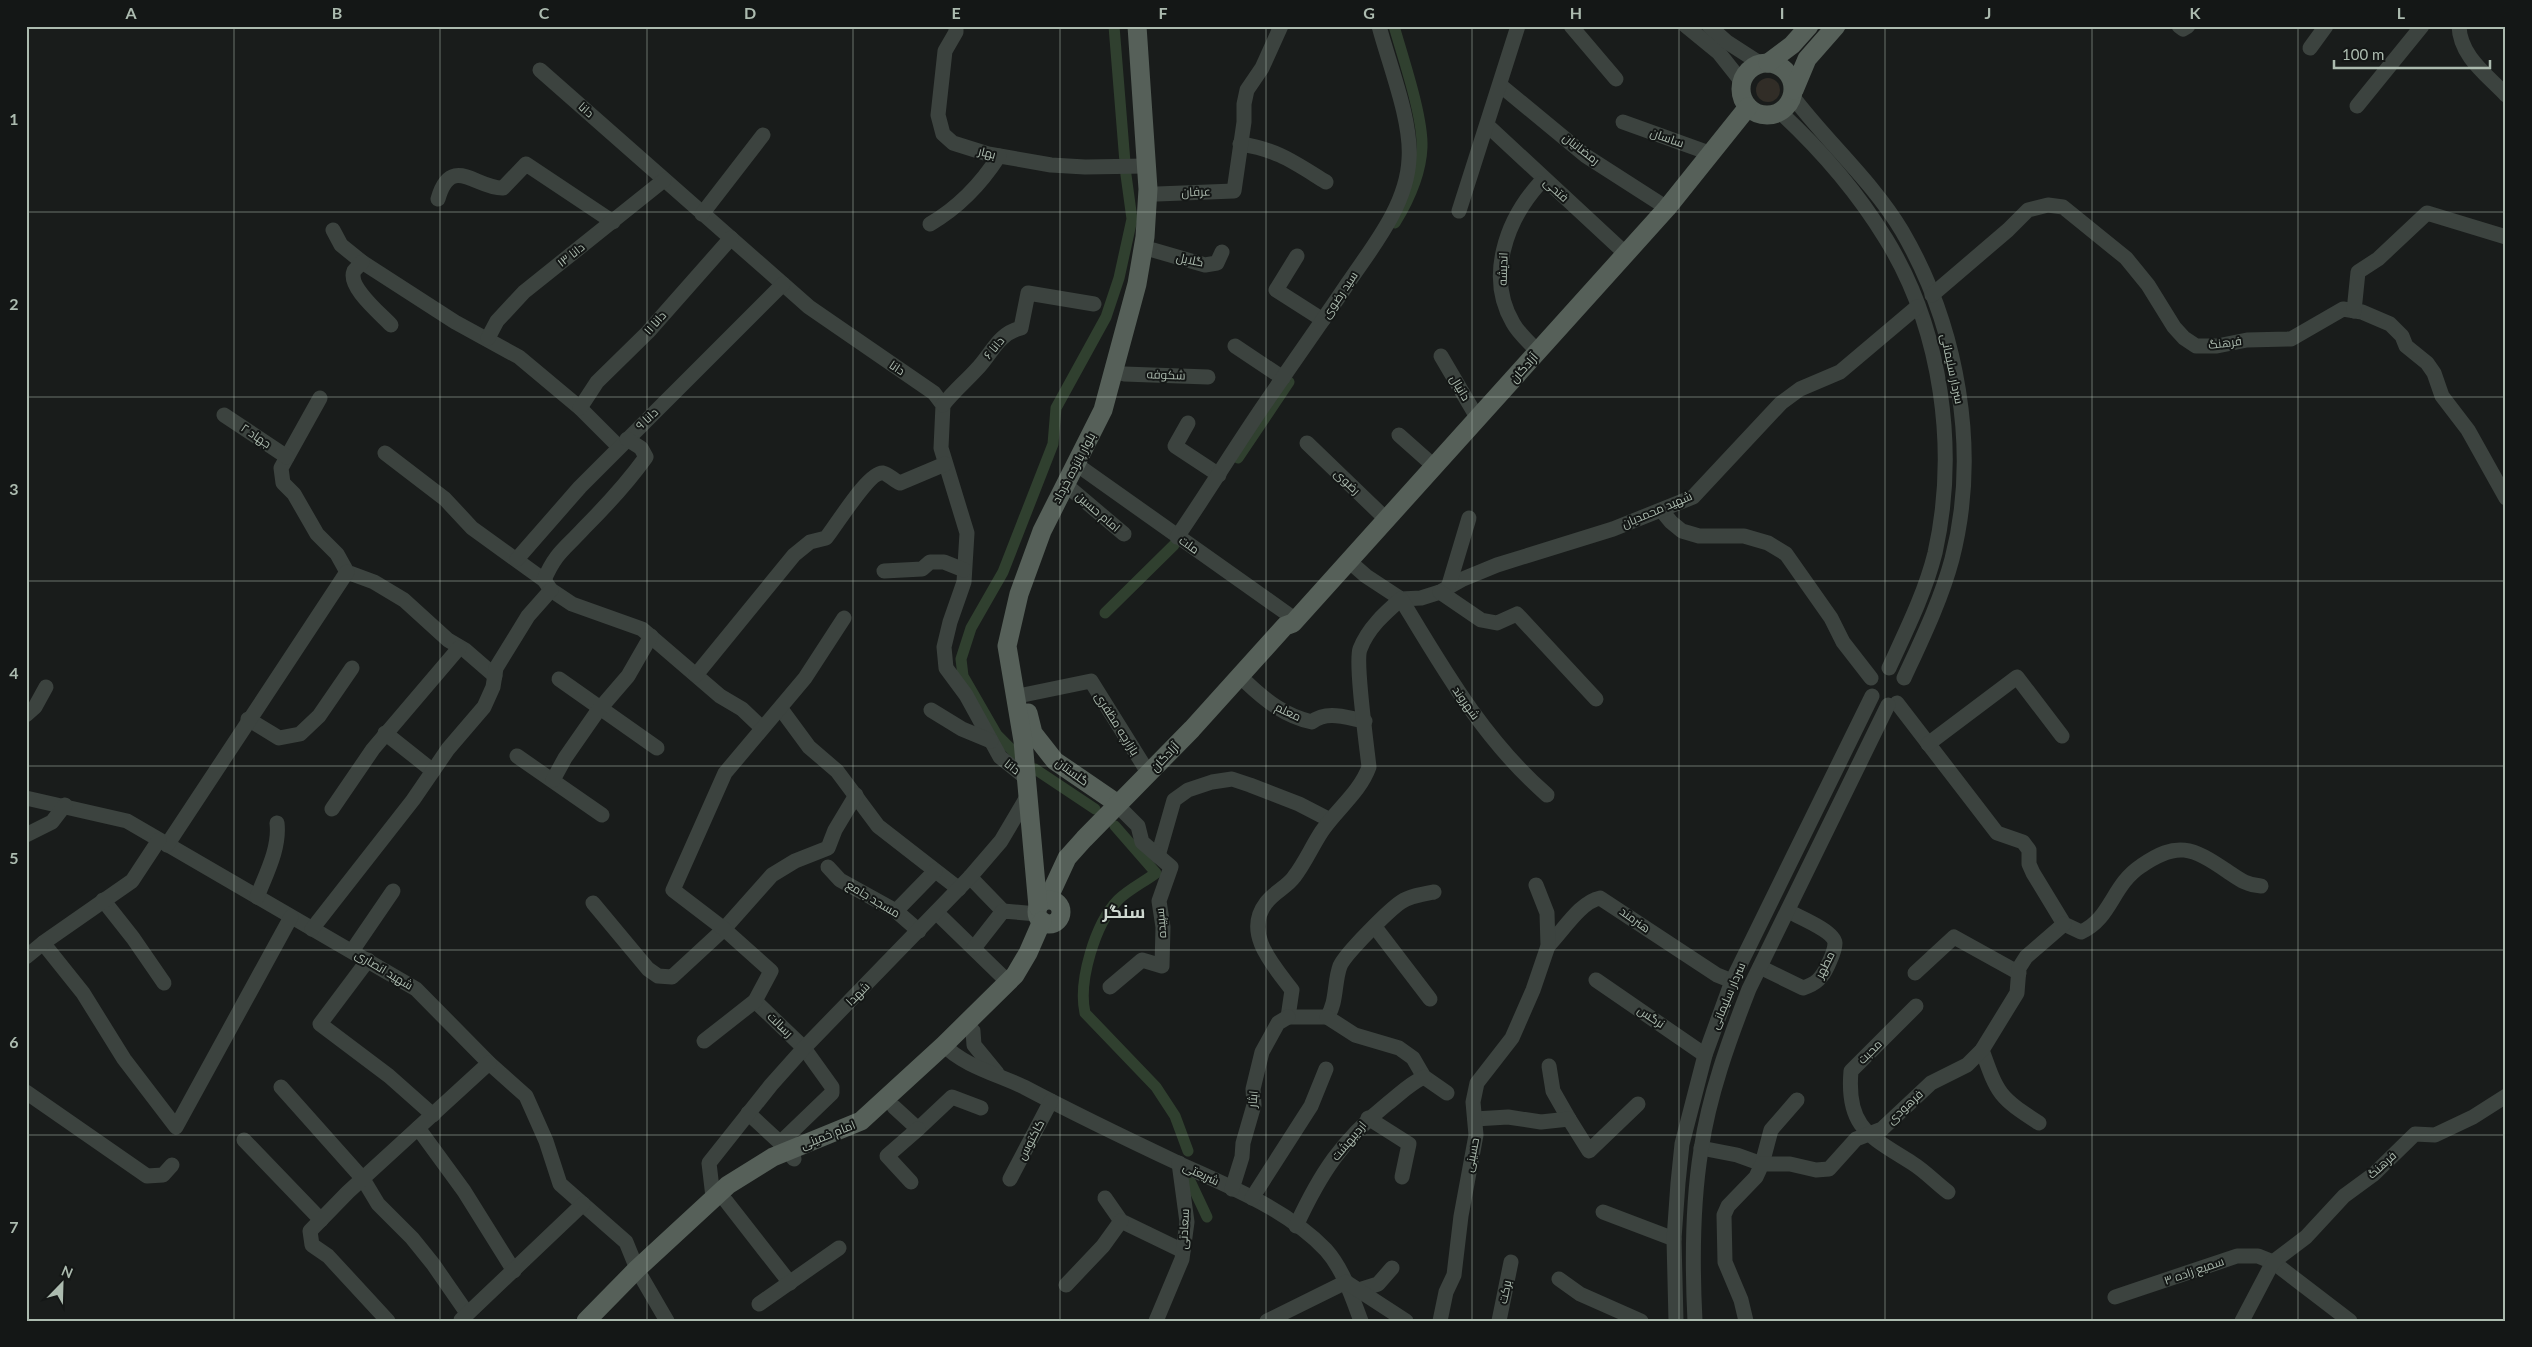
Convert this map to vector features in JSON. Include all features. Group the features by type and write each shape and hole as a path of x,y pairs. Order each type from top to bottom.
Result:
{"main road":[{"name":"بلوار پانزده خرداد","path":"1033,733 1023,695 1017,647 1028,597 1050,535 1072,490 1079,467 1105,403 1137,284 1146,237 1146,166 1137,26"},
{"name":"بلوار پانزده خرداد","path":"1045,911 1027,797 1022,741 1008,646 1019,594 1042,531 1079,467 1105,430 1124,374 1153,250 1157,194 1147,26"},
{"path":"1809,26 1792,46 1749,70 1742,82 1742,96 1748,107 1754,112 1767,116 1780,112 1790,103 1807,59 1836,26"},
{"path":"1764,63 1775,64 1786,71 1793,83 1793,93"},
{"name":"آزادگان","path":"1045,911 1067,858 1119,807 1285,626 1294,621 1350,562 1668,208 1748,107"},
{"name":"آزادگان","path":"1119,807 1155,779 1291,632 1294,621"},
{"name":"گلستان","path":"1033,733 1055,761 1119,807"},
{"name":"امام خمینی","path":"787,1151 854,1136 894,1107 1008,982 1028,953 1045,911"},
{"name":"امام خمینی","path":"586,1321 720,1199 748,1184 787,1151 861,1122 947,1048 972,1031 1023,980 1045,911"},
{"name":"امام خمینی","path":"598,1321 640,1273"}],"street":[{"name":"بهار","path":"956,26 956,32 945,51 938,115 943,134 953,143 999,156 1052,165 1146,166"},
{"path":"1281,26 1262,68 1247,90 1240,144 1261,147 1283,155 1326,182"},
{"name":"سید رضوی","path":"1177,537 1373,247 1403,193 1410,157 1404,114 1379,26"},
{"path":"1459,211 1518,26"},
{"path":"1570,26 1616,79"},
{"path":"1686,26 1719,53 1742,82"},
{"path":"1708,26 1727,42 1764,63"},
{"path":"2179,26 2183,29 2188,26"},
{"path":"2310,48 2326,26"},
{"path":"2357,106 2422,26"},
{"path":"2458,26 2459,41 2470,59 2506,95"},
{"name":"دانا","path":"540,70 809,307 934,393 943,405 940,430 941,448 964,515 967,534 964,582 950,622 944,647 946,668 966,695 1000,757 1025,777"},
{"name":"رمضانیان","path":"1500,84 1586,156 1668,208"},
{"name":"سردار سلیمانی","path":"1793,93 1882,201 1902,231 1932,295 1946,335 1956,376 1962,417 1964,465 1961,515 1952,559 1939,600 1904,678"},
{"name":"سردار سلیمانی","path":"1780,112 1838,173 1866,209 1887,241 1918,307 1938,380 1944,419 1947,465 1943,513 1934,554 1922,594 1889,668"},
{"name":"ساسان","path":"1623,122 1712,154"},
{"name":"فتحی","path":"1487,125 1626,254"},
{"path":"702,214 763,136"},
{"name":"عرفان","path":"1157,194 1234,191 1240,144"},
{"path":"930,224 947,214 973,191 999,156"},
{"path":"438,199 441,188 450,178 462,174 479,180 493,188 503,188 526,164 613,222"},
{"name":"دانا ۱۳","path":"488,338 497,321 524,292 664,180"},
{"name":"اندیشه","path":"1538,352 1513,324 1502,300 1500,272 1504,245 1516,217 1524,201 1539,184"},
{"name":"فرهنگ","path":"1932,295 2008,230 2028,210 2048,205 2063,207 2126,258 2148,285 2174,327 2184,338 2196,346 2217,346 2247,340 2290,340 2344,309 2354,311"},
{"path":"2506,237 2427,213 2378,259 2358,272 2354,311 2390,324 2402,336 2406,346 2427,363 2434,373 2442,396 2468,430 2506,498"},
{"path":"312,929 354,878 372,851 484,707 496,668 548,585 552,563 565,545 584,529 646,457 641,448 623,443 519,357 488,338 456,322 362,262 341,245 333,230"},
{"name":"دانا ۱۱","path":"580,408 597,382 648,332 731,238"},
{"name":"گلایل","path":"1153,250 1205,265 1217,262 1222,252"},
{"path":"1297,256 1276,290 1323,320"},
{"path":"362,262 354,272 353,282 358,290 391,325"},
{"name":"دانا ۹","path":"517,560 543,527 623,443 676,393 783,284"},
{"name":"دانا ۶","path":"943,405 960,384 976,370 999,338 1012,330 1021,328 1028,293 1094,304"},
{"name":"شهید محمدیان","path":"1401,598 1421,598 1444,590 1497,566 1662,511 1693,497 1781,402 1800,389 1840,372 1918,307"},
{"path":"1235,346 1283,378"},
{"name":"دانیال","path":"1442,356 1478,419"},
{"name":"شکوفه","path":"1124,374 1208,377"},
{"path":"320,398 281,468 283,483 294,494 317,534 338,554 347,572 374,582 404,600 459,648 465,650 495,676"},
{"name":"جهاد ۲","path":"224,415 287,457"},
{"path":"1188,423 1175,446 1219,475"},
{"path":"1399,435 1435,467"},
{"name":"رضوی","path":"1307,443 1387,520"},
{"path":"384,453 445,499 472,528 517,560 572,604 642,629 720,696 742,709 762,728"},
{"path":"696,675 794,555 810,542 826,538 866,482 876,474 883,473 900,483 945,464"},
{"name":"ملت","path":"1079,467 1294,621"},
{"name":"امام حسین","path":"1072,490 1124,534"},
{"path":"1662,511 1682,531 1699,536 1744,536 1768,543 1786,554 1831,618 1843,642 1871,678"},
{"path":"1469,518 1444,590 1481,620 1497,623 1517,614 1596,699"},
{"path":"884,571 922,568 930,562 944,562 964,570"},
{"path":"1350,562 1366,576 1401,598 1382,615 1360,650 1358,667 1369,767 1364,781 1330,820 1293,878 1266,902 1257,917 1258,931 1267,958 1292,990 1288,1017 1327,1017 1355,1035 1399,1048 1413,1058 1424,1077 1447,1093"},
{"path":"26,957 43,942 132,881 163,842 347,572"},
{"name":"شهروند","path":"1401,598 1460,696 1525,776 1547,795"},
{"path":"704,1040 755,1001 771,971 724,929 673,890 725,773 762,728 781,709 810,670 844,618"},
{"path":"553,780 565,758 601,708 628,676 651,636"},
{"path":"332,809 386,733 459,648"},
{"path":"248,719 279,738 300,734 319,716 352,668"},
{"path":"1889,668 1898,671 1904,678 1907,687 1904,696 1893,704 1879,703 1872,696 1869,688 1871,678 1882,669 1889,668"},
{"path":"1928,744 2017,676 2062,736"},
{"path":"559,680 657,748"},
{"name":"بازارچه مظفری","path":"1023,695 1091,681 1148,774"},
{"name":"معلم","path":"1246,682 1274,707 1303,720 1312,722 1320,716 1331,715 1365,721"},
{"path":"26,715 34,707 46,687"},
{"name":"سردار سلیمانی","path":"1676,1321 1674,1240 1682,1144 1706,1055 1732,982 1872,696"},
{"path":"1893,704 1928,744 1997,833 2023,842 2029,850 2029,864 2064,924 2080,932 2099,920 2113,895 2130,873 2169,849 2189,850 2247,885 2261,886"},
{"name":"سردار سلیمانی","path":"1695,1321 1693,1240 1701,1148 1734,1028 1760,967 1893,704"},
{"path":"781,709 809,747 837,771 878,826 959,889"},
{"path":"931,710 962,729 991,740"},
{"path":"386,733 433,771"},
{"path":"517,756 602,815"},
{"path":"1158,856 1174,800 1188,790 1212,782 1232,779 1281,796 1330,820"},
{"path":"594,903 648,969 658,976 672,977 724,929 772,875 795,861 828,848 835,830 856,794"},
{"name":"شهدا","path":"720,1199 709,1163 748,1113 804,1048 970,877 1001,841 1027,797"},
{"name":"شهید انصاری","path":"26,798 127,821 290,917 416,988 489,1063 526,1096 546,1141 560,1184 626,1242 640,1273 668,1321"},
{"path":"26,835 52,822 65,806"},
{"name":"سپیده","path":"1110,987 1142,960 1162,966 1163,927 1159,902 1170,867 1142,842 1138,826 1119,807"},
{"path":"257,897 274,853 279,833 277,823"},
{"name":"مسجد جامع","path":"828,867 840,880 896,911 919,931"},
{"path":"896,911 935,871"},
{"path":"970,877 1003,911 1045,911"},
{"path":"1536,885 1547,913 1548,946"},
{"path":"352,951 393,891"},
{"path":"1327,1017 1331,1010 1335,982 1341,963 1401,902 1417,895 1434,892"},
{"name":"هنرمند","path":"1548,946 1580,910 1592,899 1600,898 1717,975 1732,982"},
{"path":"103,900 133,938 164,983"},
{"path":"974,948 1003,911"},
{"name":"مطهر","path":"1760,967 1803,988 1814,985 1824,974 1834,952 1835,941 1829,933 1788,911"},
{"path":"937,913 1008,982"},
{"path":"43,942 83,993 124,1059 176,1127 290,917"},
{"name":"فرهودی","path":"1762,1164 1790,1164 1816,1170 1829,1169 1856,1139 1882,1129 1931,1083 1967,1065 1982,1050 2017,993 2019,968 2026,957 2064,924"},
{"path":"1375,927 1430,999"},
{"path":"1915,973 1954,937 1983,955 2019,973"},
{"name":"حسینی","path":"1440,1321 1446,1292 1454,1275 1461,1216 1476,1135 1473,1102 1477,1083 1512,1038 1533,990 1548,946"},
{"path":"368,960 320,1024 389,1076 433,1114"},
{"name":"نرگس","path":"1596,980 1706,1055"},
{"name":"رسالت","path":"755,1001 804,1048 830,1082 832,1093 787,1151"},
{"name":"محبت","path":"1868,1135 1859,1123 1850,1101 1851,1071 1916,1006"},
{"name":"ایثار","path":"1232,1189 1242,1157 1243,1143 1254,1105 1254,1089 1262,1052 1278,1023 1288,1017"},
{"name":"شریعتی","path":"972,1031 974,1045 998,1074"},
{"name":"شریعتی","path":"947,1048 974,1065 998,1074 1252,1198 1296,1226 1326,1251 1346,1282 1361,1321"},
{"path":"1982,1050 1996,1088 2005,1099 2039,1123"},
{"path":"388,1321 328,1256 312,1245 310,1231 363,1179 489,1063"},
{"path":"1549,1066 1554,1091 1589,1151 1638,1104"},
{"path":"1252,1198 1311,1106 1326,1069"},
{"name":"اردیبهشت","path":"1296,1226 1311,1193 1352,1133 1408,1085 1424,1077"},
{"path":"280,1088 363,1179 378,1204 433,1264 464,1317 583,1204"},
{"path":"26,1092 147,1176 163,1175 172,1166"},
{"name":"فرهنگ","path":"2273,1262 2306,1237 2344,1196 2374,1174 2415,1134 2435,1135 2473,1117 2506,1096"},
{"path":"911,1182 887,1156 952,1097 981,1108"},
{"path":"1746,1321 1741,1300 1725,1262 1724,1215 1728,1206 1756,1177 1762,1164 1771,1130 1797,1100"},
{"name":"کاکتوس","path":"1010,1179 1051,1101"},
{"path":"894,1107 918,1129"},
{"path":"748,1113 787,1151"},
{"path":"1476,1119 1508,1117 1541,1122 1569,1119"},
{"path":"1368,1118 1409,1144 1402,1177"},
{"path":"418,1128 464,1191 514,1271"},
{"path":"1868,1135 1915,1165 1948,1192"},
{"path":"244,1140 321,1220"},
{"path":"1701,1148 1737,1155 1762,1164"},
{"name":"سعادتی","path":"1156,1321 1182,1259 1187,1222 1179,1163"},
{"path":"1105,1198 1121,1221 1183,1251"},
{"path":"720,1199 790,1283"},
{"path":"1603,1212 1674,1240"},
{"path":"1066,1285 1103,1246 1121,1221"},
{"path":"759,1304 840,1248"},
{"name":"سمیع زاده ۳","path":"2115,1297 2237,1256 2258,1256 2273,1262"},
{"name":"برکت","path":"1498,1321 1511,1262"},
{"path":"2242,1321 2273,1262 2350,1321"},
{"path":"1359,1290 1378,1284 1392,1268"},
{"path":"1559,1279 1580,1294 1641,1321"},
{"path":"1267,1321 1346,1282 1406,1321"}],"shaded area":[{"path":"1768,78 1777,81 1780,90 1777,99 1768,102 1759,99 1756,90 1759,81"}],"waterway":[{"path":"1016,754 997,735 963,676 961,659 971,628 1003,572 1053,444 1056,408 1106,317 1119,278 1132,219 1126,175 1114,26"},
{"path":"1394,26 1416,104 1422,147 1417,177 1395,223"},
{"path":"1238,458 1289,382"},
{"path":"1105,613 1174,545"},
{"path":"1035,769 1095,809"},
{"path":"1115,826 1156,873 1118,900 1102,923 1086,970 1083,1000 1085,1013 1156,1087 1175,1116 1188,1151"},
{"path":"1191,1183 1207,1217"}],"district":[{"name":"سنگر","path":"1124,912"}]}
